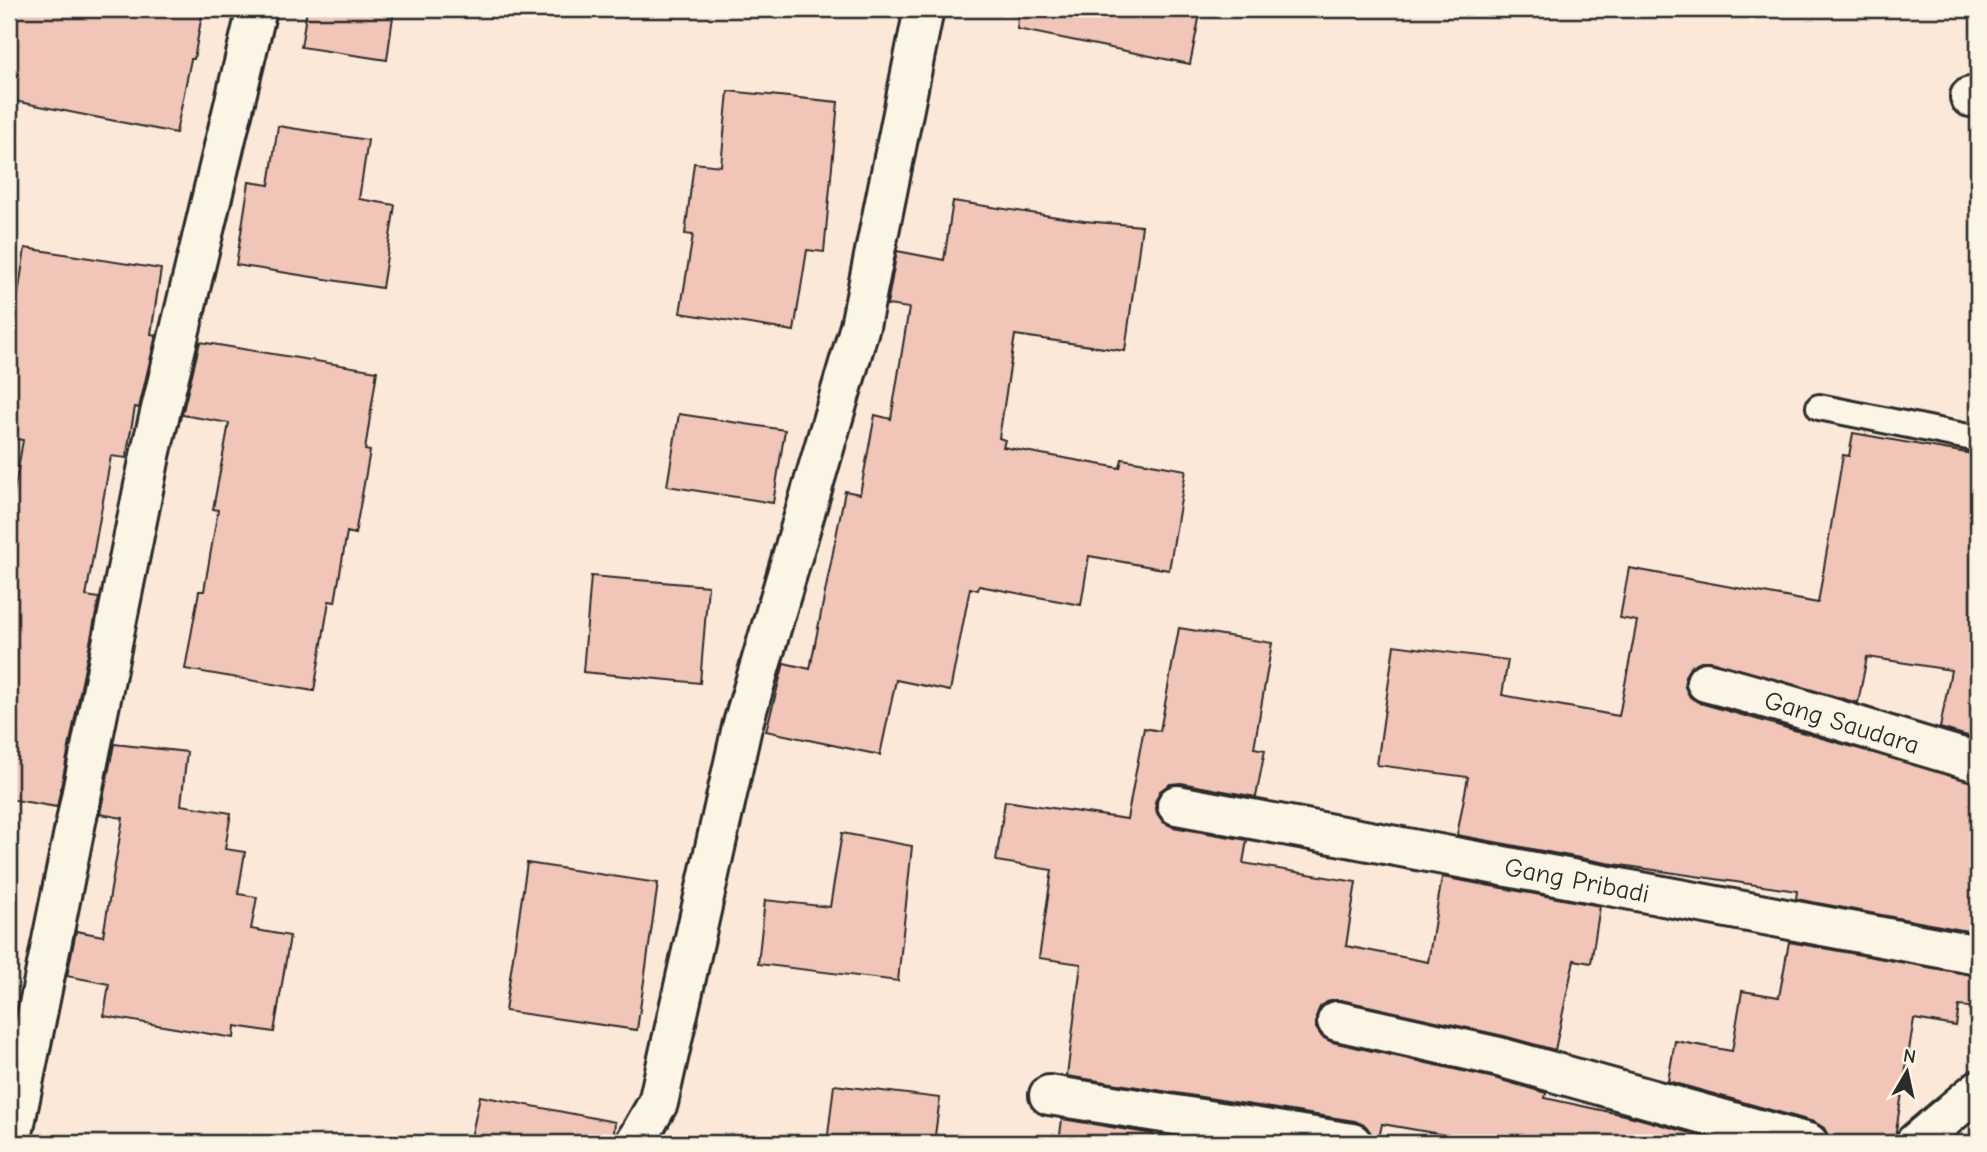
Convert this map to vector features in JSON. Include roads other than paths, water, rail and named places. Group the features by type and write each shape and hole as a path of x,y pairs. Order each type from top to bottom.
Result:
{"street":[{"path":"11,1143 151,452 257,9"},
{"path":"635,1143 658,1103 742,727 860,326 924,9"},
{"name":"Gang Saudara","path":"1706,682 1978,762"},
{"name":"Gang Pribadi","path":"1177,805 1978,955"},
{"path":"1337,1021 1499,1057 1808,1143"},
{"path":"1915,1143 1978,1090"},
{"path":"1049,1095 1352,1143"}],"lane":[{"path":"1819,407 1978,439"}]}
